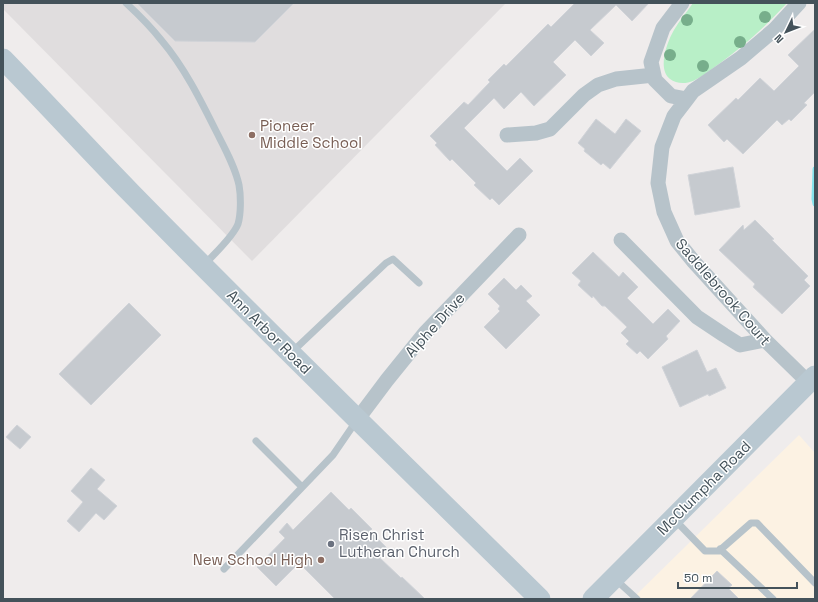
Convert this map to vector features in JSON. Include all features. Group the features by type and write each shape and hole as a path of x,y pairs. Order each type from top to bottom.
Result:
{"main road":[{"name":"Ann Arbor Road","path":"3,61 203,266 357,420 540,599"},
{"name":"McClumpha Road","path":"593,599 812,380"}],"street":[{"path":"682,3 663,28 651,62 655,80 671,96 687,100"},
{"name":"Saddlebrook Court","path":"799,3 774,30 741,58 693,91 674,116 662,147 658,183 664,212 677,241 764,340 812,380"},
{"path":"507,134 536,133 550,130 584,95 598,85 616,79 654,75"},
{"name":"Alphe Drive","path":"357,420 387,380 426,333 519,235"},
{"path":"621,240 697,317 740,345 764,340"}],"lane":[{"path":"126,3 163,41 180,66 204,106 232,164 239,185 240,206 238,225 230,237 203,266"},
{"path":"291,354 386,263 393,260 419,283"},
{"path":"224,569 333,456 357,420"},
{"path":"256,441 302,488"},
{"path":"674,519 705,551 719,551 751,523 757,523 815,583"},
{"path":"720,549 773,599"},
{"path":"614,578 637,599"}],"shaded area":[{"name":"Pioneer Middle School","path":"3,3 506,3 252,261 3,9"},
{"path":"799,435 815,453 815,599 632,599"}],"green space":[{"path":"693,3 787,3 771,20 719,64 693,81 678,83 672,81 666,75 664,69 664,55 674,30"}],"building":[{"path":"137,3 294,3 255,42 175,41"},
{"path":"575,3 649,3 632,21 616,5 590,30 604,43 591,56 575,40 553,62 566,75 534,106 521,92 504,109 494,98 464,128 507,171 520,158 533,171 499,205 492,198 490,200 474,185 476,183 452,159 450,161 435,145 437,143 430,136 464,102 468,105 490,82 488,80 504,64 506,66 548,24 551,27"},
{"path":"815,29 815,92 804,103 807,105 791,121 789,119 782,125 777,120 743,154 727,139 724,142 708,125 736,98 738,100 760,78 774,91 799,66 788,55"},
{"path":"596,119 615,134 626,119 641,131 610,169 603,163 601,165 584,151 585,149 578,143"},
{"path":"733,167 740,207 695,215 688,175"},
{"path":"755,220 774,239 772,240 808,276 804,280 810,286 782,314 753,287 755,284 719,250 743,225 744,230"},
{"path":"593,252 619,277 623,272 638,287 627,298 653,324 668,309 680,321 666,336 668,339 648,359 640,351 637,354 626,344 629,341 621,333 627,327 605,306 602,306 593,296 592,298 578,285 581,281 572,273"},
{"path":"504,278 516,290 521,285 532,296 526,301 540,315 506,349 484,327 500,311 498,309 500,306 488,294"},
{"path":"129,303 161,335 91,405 59,374"},
{"path":"697,350 707,372 716,368 726,388 709,396 708,394 680,407 662,367"},
{"path":"17,425 31,437 20,449 6,437"},
{"path":"91,468 105,480 97,489 117,506 104,520 96,513 79,532 67,521 83,502 71,491"},
{"name":"Risen Christ Lutheran Church","path":"331,492 349,510 351,508 372,529 370,531 388,549 380,558 425,599 335,599 299,563 276,586 257,567 285,538 279,532 287,523 293,530"},
{"path":"717,571 732,585 728,588 739,599 690,599"}],"waterway":[{"path":"815,169 815,204"}],"place":[{"name":"Pioneer Middle School","path":"252,135"},
{"name":"Risen Christ Lutheran Church","path":"331,544"},
{"name":"New School High","path":"321,560"}]}
